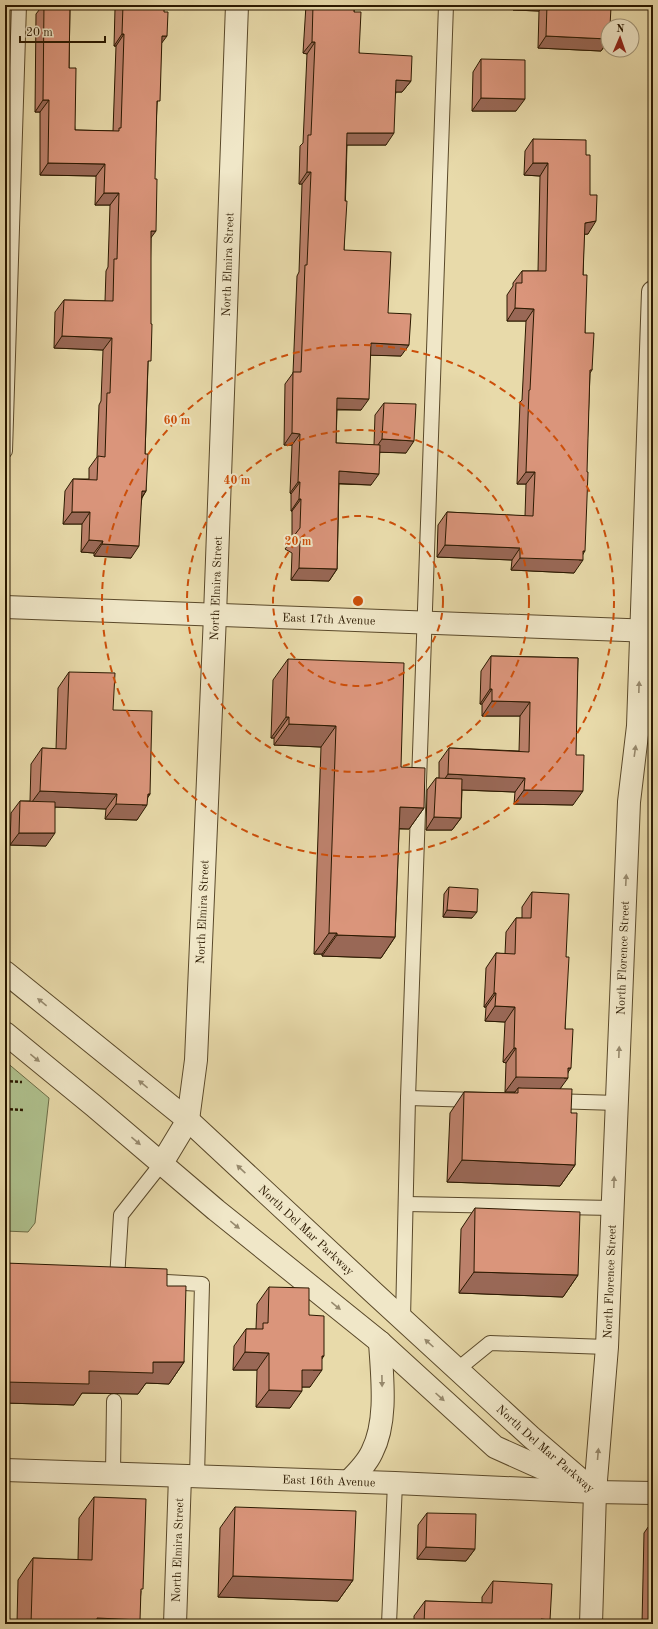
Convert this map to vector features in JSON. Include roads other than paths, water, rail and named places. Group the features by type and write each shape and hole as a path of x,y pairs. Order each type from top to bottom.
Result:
{"street":[{"name":"North Elmira Street","path":"162,1163 188,1120 196,1060 215,615 237,5"},
{"name":"North Florence Street","path":"591,1624 595,1492 607,1347 629,802 647,631 653,292"},
{"name":"East 17th Avenue","path":"5,607 424,624 647,631"},
{"name":"North Del Mar Parkway","path":"5,972 188,1120 531,1438 595,1492"},
{"name":"North Del Mar Parkway","path":"5,1033 162,1163 216,1210 380,1342 495,1447 595,1492"},
{"path":"350,1482 365,1464 378,1438 382,1392 380,1342"},
{"name":"East 16th Avenue","path":"5,1470 653,1493"},
{"name":"North Elmira Street","path":"175,1624 189,1476"}],"lane":[{"path":"5,451 19,5"},
{"path":"403,1319 408,1098 446,5"},
{"path":"408,1098 493,1100"},
{"path":"539,1101 617,1103"},
{"path":"116,1279 121,1215 162,1163"},
{"path":"406,1204 613,1208"},
{"path":"101,1278 202,1284 189,1476"},
{"path":"458,1369 490,1344 607,1347"},
{"path":"113,1473 114,1401"},
{"path":"390,1624 395,1483"}]}
